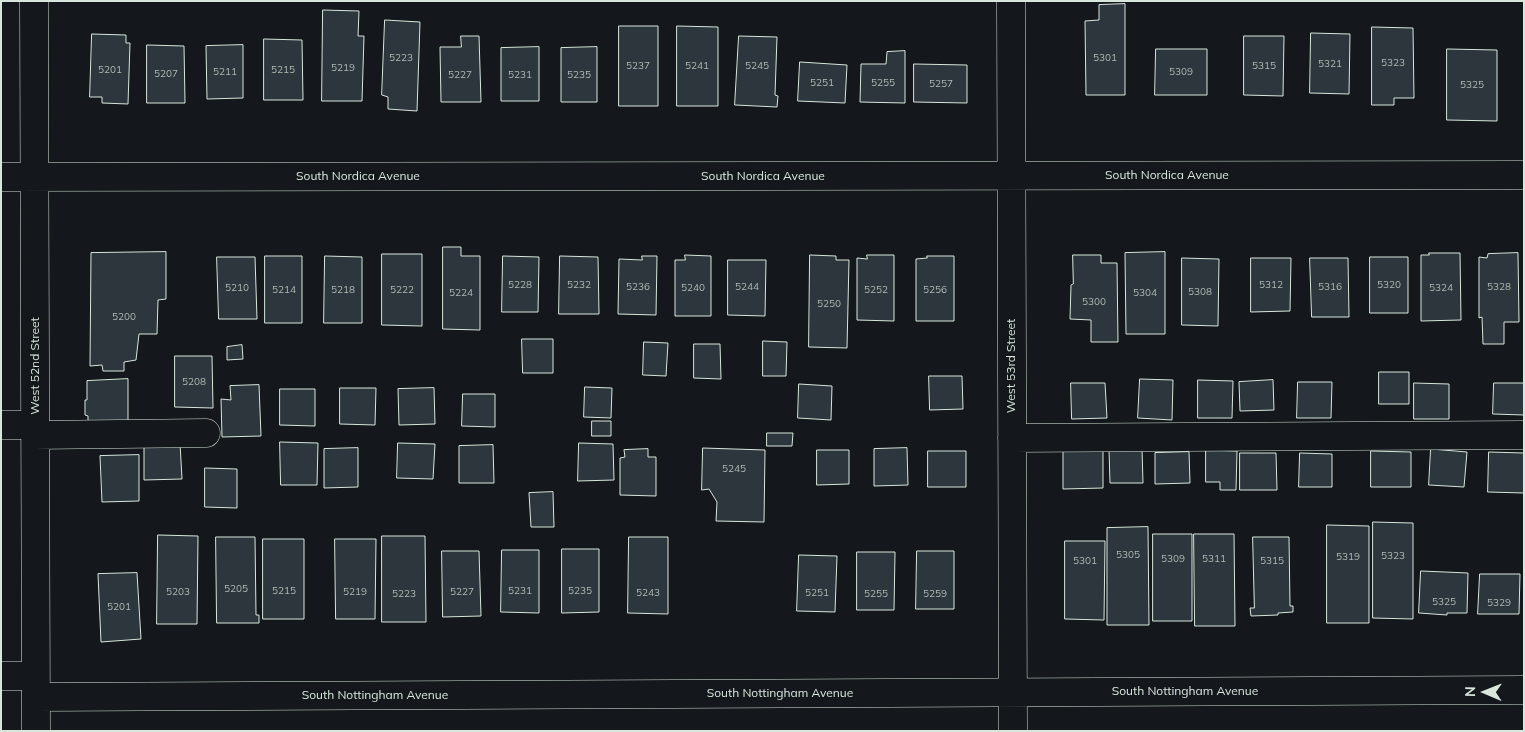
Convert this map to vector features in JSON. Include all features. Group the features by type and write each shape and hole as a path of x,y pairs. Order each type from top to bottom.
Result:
{"street":[{"name":"West 52nd Street","path":"34,1 36,731"},
{"name":"West 53rd Street","path":"1010,1 1013,731"},
{"name":"South Nordica Avenue","path":"1,177 1524,174"},
{"path":"1,425 35,430 206,433"},
{"path":"1012,438 1524,436"},
{"name":"South Nottingham Avenue","path":"1,676 36,686 1013,692 1524,690"}],"building":[{"path":"1125,4 1125,95 1086,95 1085,21 1099,20 1099,5"},
{"path":"323,10 359,11 358,36 364,36 362,101 322,101"},
{"path":"385,20 420,22 417,111 388,109 388,97 382,95"},
{"path":"619,26 658,26 658,106 619,106"},
{"path":"677,26 718,27 718,106 677,106"},
{"path":"1372,27 1413,28 1414,98 1394,98 1394,105 1372,105"},
{"path":"1311,33 1350,34 1349,94 1310,93"},
{"path":"92,34 126,35 126,43 130,43 128,104 102,103 102,97 90,97"},
{"path":"461,36 479,36 481,102 441,102 440,47 461,47"},
{"path":"739,36 777,37 775,95 778,96 777,107 735,105"},
{"path":"1244,36 1284,36 1283,96 1244,95"},
{"path":"264,39 302,40 303,100 264,100"},
{"path":"147,45 184,46 185,103 147,103"},
{"path":"243,45 243,98 207,99 206,46"},
{"path":"539,47 539,101 501,101 501,48"},
{"path":"597,47 597,102 561,102 561,48"},
{"path":"1156,49 1207,49 1207,95 1155,95"},
{"path":"1447,49 1497,50 1497,121 1447,120"},
{"path":"905,51 905,103 860,102 861,64 886,64 887,52"},
{"path":"800,62 847,65 845,103 798,101"},
{"path":"914,64 967,65 967,103 914,102"},
{"path":"443,247 461,247 461,256 480,256 480,330 443,329"},
{"path":"166,252 166,299 158,300 157,334 139,334 136,360 124,362 124,371 103,371 102,365 90,366 91,253"},
{"path":"1165,252 1165,334 1126,334 1125,253"},
{"path":"1429,253 1460,253 1461,320 1421,321 1421,255 1429,255"},
{"path":"1518,253 1519,322 1504,322 1504,344 1483,344 1482,317 1479,318 1479,257 1487,258 1488,254"},
{"path":"382,254 422,254 422,326 382,325"},
{"path":"685,255 711,256 711,316 675,316 675,260 685,260"},
{"path":"810,255 836,256 836,260 849,260 847,348 809,347"},
{"path":"867,255 894,255 894,321 857,320 857,258 867,259"},
{"path":"1073,255 1101,255 1101,263 1117,263 1118,342 1091,342 1091,320 1070,319"},
{"path":"265,256 302,256 302,323 265,323"},
{"path":"325,256 362,257 362,323 324,323"},
{"path":"503,256 539,257 538,312 502,312"},
{"path":"560,256 598,257 599,314 559,314"},
{"path":"642,256 657,256 656,315 618,314 619,259 642,260"},
{"path":"927,256 954,256 954,321 916,321 916,259 927,258"},
{"path":"217,257 255,257 257,319 219,319"},
{"path":"1370,257 1408,257 1408,313 1370,313"},
{"path":"1182,258 1219,259 1218,326 1182,325"},
{"path":"1251,258 1291,258 1290,311 1251,312"},
{"path":"1310,258 1348,258 1349,317 1312,317"},
{"path":"728,260 766,260 765,316 728,315"},
{"path":"522,339 553,339 553,373 523,373"},
{"path":"763,341 787,342 786,376 763,376"},
{"path":"644,342 668,343 666,376 643,375"},
{"path":"694,344 720,344 721,379 694,378"},
{"path":"242,345 243,359 227,360 227,347"},
{"path":"175,356 212,356 213,408 175,407"},
{"path":"1379,372 1409,372 1409,404 1379,404"},
{"path":"929,376 962,376 963,409 930,410"},
{"path":"128,379 128,425 88,426 88,416 85,415 87,381"},
{"path":"1140,379 1173,380 1172,420 1138,418"},
{"path":"1198,380 1233,381 1232,418 1198,418"},
{"path":"1273,380 1274,410 1240,411 1239,382"},
{"path":"1298,382 1332,382 1331,418 1297,418"},
{"path":"1071,383 1105,383 1107,418 1072,419"},
{"path":"1414,383 1449,384 1449,419 1414,419"},
{"path":"1494,383 1524,383 1524,415 1493,414"},
{"path":"799,384 832,386 831,420 798,418"},
{"path":"259,385 261,436 222,437 221,399 231,400 230,386"},
{"path":"585,387 612,388 611,418 584,417"},
{"path":"340,388 376,388 375,425 340,424"},
{"path":"434,388 435,424 399,425 398,389"},
{"path":"280,389 315,389 315,426 280,425"},
{"path":"463,394 495,394 495,427 462,426"},
{"path":"592,421 611,421 611,436 592,436"},
{"path":"767,433 793,433 792,446 767,446"},
{"path":"280,442 318,443 317,485 281,485"},
{"path":"180,443 182,479 144,480 144,445"},
{"path":"398,443 435,444 433,479 397,478"},
{"path":"579,443 613,444 614,480 578,481"},
{"path":"493,445 494,483 459,483 459,446"},
{"path":"358,448 358,487 324,488 324,449"},
{"path":"703,448 765,450 764,522 716,521 717,502 709,489 702,490"},
{"path":"907,448 908,485 874,486 874,449"},
{"path":"648,449 648,457 656,457 656,496 620,495 620,458 625,457 624,450"},
{"path":"1142,449 1143,483 1110,483 1109,450"},
{"path":"1431,449 1467,452 1464,487 1429,485"},
{"path":"817,450 849,450 849,484 817,485"},
{"path":"1103,450 1103,488 1063,489 1063,451"},
{"path":"1206,450 1237,451 1236,490 1220,490 1220,482 1206,482"},
{"path":"928,451 966,451 966,487 928,487"},
{"path":"1371,451 1411,452 1411,487 1371,487"},
{"path":"1189,452 1190,483 1155,484 1155,453"},
{"path":"1489,452 1524,453 1524,493 1488,492"},
{"path":"1240,453 1276,453 1277,490 1240,490"},
{"path":"1300,453 1332,454 1332,487 1299,487"},
{"path":"139,455 139,501 102,502 100,456"},
{"path":"205,468 237,469 237,508 205,507"},
{"path":"553,492 554,527 531,527 529,493"},
{"path":"1373,522 1413,523 1413,619 1373,618"},
{"path":"1327,525 1369,526 1369,623 1327,623"},
{"path":"1148,527 1149,625 1107,625 1107,528"},
{"path":"1153,534 1192,534 1192,621 1153,621"},
{"path":"1194,534 1234,534 1235,626 1195,626"},
{"path":"158,535 198,536 197,624 157,624"},
{"path":"382,536 425,536 426,622 382,622"},
{"path":"216,537 255,537 256,615 259,615 259,623 217,623"},
{"path":"629,537 668,537 668,614 628,613"},
{"path":"1253,537 1289,537 1290,606 1293,606 1293,612 1278,613 1278,615 1251,616 1250,608 1254,608"},
{"path":"263,539 304,539 304,619 263,619"},
{"path":"335,539 376,539 375,619 336,619"},
{"path":"1065,541 1105,541 1104,620 1065,619"},
{"path":"562,549 599,549 599,612 562,613"},
{"path":"502,550 539,550 539,613 501,612"},
{"path":"442,551 479,551 481,616 443,617"},
{"path":"917,551 954,551 954,609 916,609"},
{"path":"857,552 895,552 894,610 857,610"},
{"path":"799,555 837,556 835,612 797,611"},
{"path":"1421,571 1468,573 1467,613 1447,613 1447,615 1419,613"},
{"path":"137,573 141,639 101,642 98,574"},
{"path":"1480,574 1520,574 1519,614 1478,614"}]}
